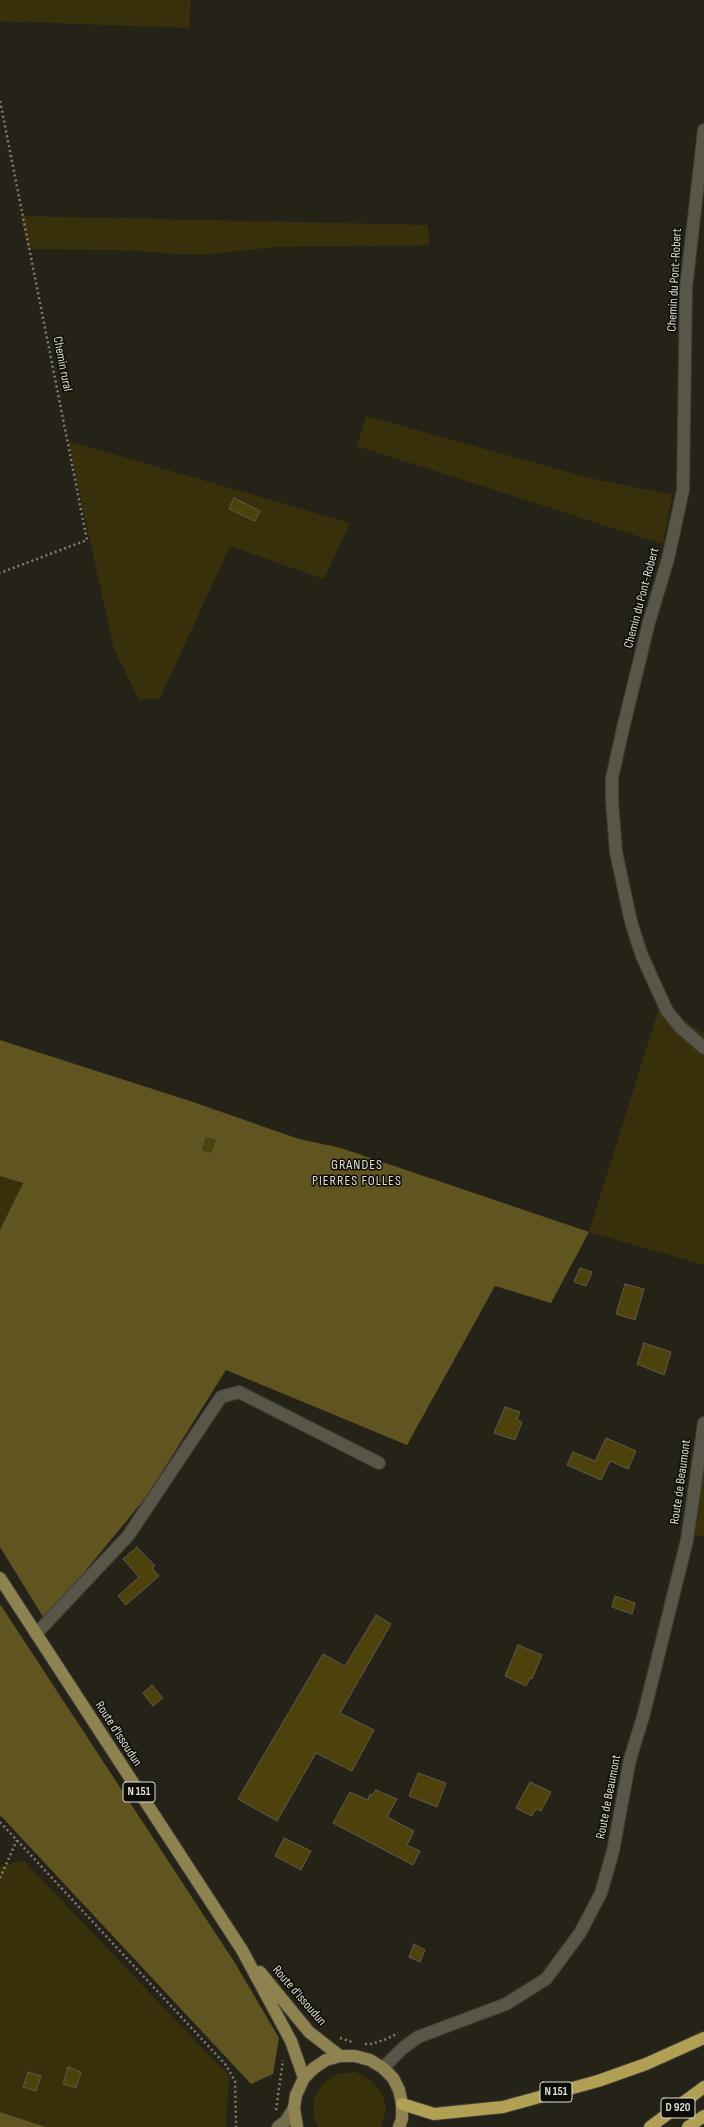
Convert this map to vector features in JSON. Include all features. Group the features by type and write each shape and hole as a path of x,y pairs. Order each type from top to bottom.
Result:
{"highway":[{"name":"N 151","path":"402,2104 434,2114 503,2107 598,2081 646,2064 704,2038"},
{"name":"D 920","path":"650,2127 704,2087"},
{"name":"D 920","path":"688,2127 704,2116"}],"main road":[{"name":"N 151","path":"0,1578 36,1634"},
{"name":"Route d'Issoudun","path":"36,1634 242,1950 291,2041 304,2078"},
{"name":"Route d'Issoudun","path":"242,1950 309,2032 340,2056"},
{"path":"297,2127 294,2108 296,2095 304,2078 314,2068 326,2060 340,2056 355,2056 370,2060 383,2068 393,2078 399,2090 402,2104 402,2119 399,2127"}],"street":[{"name":"Chemin du Pont-Robert","path":"704,130 686,288 683,490 668,559 649,622 624,724 612,778 612,801 616,852 631,922 642,956 667,1011 680,1027 704,1048"},
{"path":"36,1634 128,1536 221,1397 239,1392 379,1462"},
{"name":"Route de Beaumont","path":"383,2068 402,2048 418,2037 506,2004 546,1979 580,1933 601,1892 613,1852 630,1759 645,1710 687,1540 704,1422"},
{"path":"278,2127 286,2121 294,2108"}],"path":[{"name":"Chemin rural","path":"0,101 87,540 0,573"},
{"path":"0,1822 225,2064 235,2081 236,2127"},
{"path":"0,1878 17,1840"}],"shaded area":[{"path":"0,0 191,0 189,28 0,21"},
{"path":"21,216 428,225 429,245 275,247 201,255 119,250 28,249"},
{"path":"366,416 589,478 672,495 663,544 357,446"},
{"path":"68,441 350,523 324,579 230,546 160,698 139,700 114,649"},
{"path":"659,1008 687,1022 704,1034 704,1265 589,1232"},
{"path":"0,1040 190,1101 299,1139 341,1148 589,1232 551,1303 495,1286 407,1445 226,1370 147,1496 45,1620 0,1547 0,1230 23,1183 0,1176"},
{"path":"0,1176 23,1183 0,1230"},
{"path":"704,1465 704,1536 693,1535"},
{"path":"0,1604 235,1963 279,2038 273,2074 251,2084 0,1815"},
{"path":"23,1860 229,2076 226,2127 46,2127 0,2112 0,1867"},
{"path":"355,2072 371,2080 382,2093 386,2110 381,2127 318,2127 313,2116 314,2099 323,2083 337,2074"},
{"path":"0,2112 46,2127 0,2127"}],"building":[{"path":"234,498 260,511 255,521 229,509"},
{"path":"205,1136 217,1139 212,1154 201,1151"},
{"path":"580,1268 592,1272 586,1286 574,1282"},
{"path":"625,1284 644,1289 635,1320 616,1314"},
{"path":"644,1343 671,1352 664,1375 637,1364"},
{"path":"505,1407 520,1412 517,1419 522,1422 515,1440 494,1433"},
{"path":"606,1438 636,1451 628,1469 610,1461 601,1480 567,1465 573,1452 595,1461"},
{"path":"137,1547 155,1566 152,1568 159,1576 126,1605 118,1596 139,1577 123,1559"},
{"path":"615,1596 635,1603 632,1614 612,1607"},
{"path":"376,1615 391,1624 340,1713 374,1730 352,1771 316,1753 277,1821 238,1799 323,1654 345,1666"},
{"path":"518,1645 542,1655 532,1679 530,1678 526,1686 505,1676"},
{"path":"152,1685 163,1698 153,1706 143,1693"},
{"path":"418,1773 446,1783 437,1807 409,1796"},
{"path":"530,1782 551,1792 541,1811 536,1809 532,1816 516,1808"},
{"path":"376,1790 397,1799 387,1817 414,1831 407,1845 420,1851 413,1865 333,1823 350,1792 368,1800 370,1794 372,1795"},
{"path":"284,1838 311,1851 301,1870 275,1856"},
{"path":"414,1944 425,1950 420,1962 409,1957"},
{"path":"68,2067 81,2072 76,2088 63,2084"},
{"path":"28,2072 41,2076 36,2091 23,2087"}],"district":[{"name":"GRANDES PIERRES FOLLES","path":"357,1174"}]}
